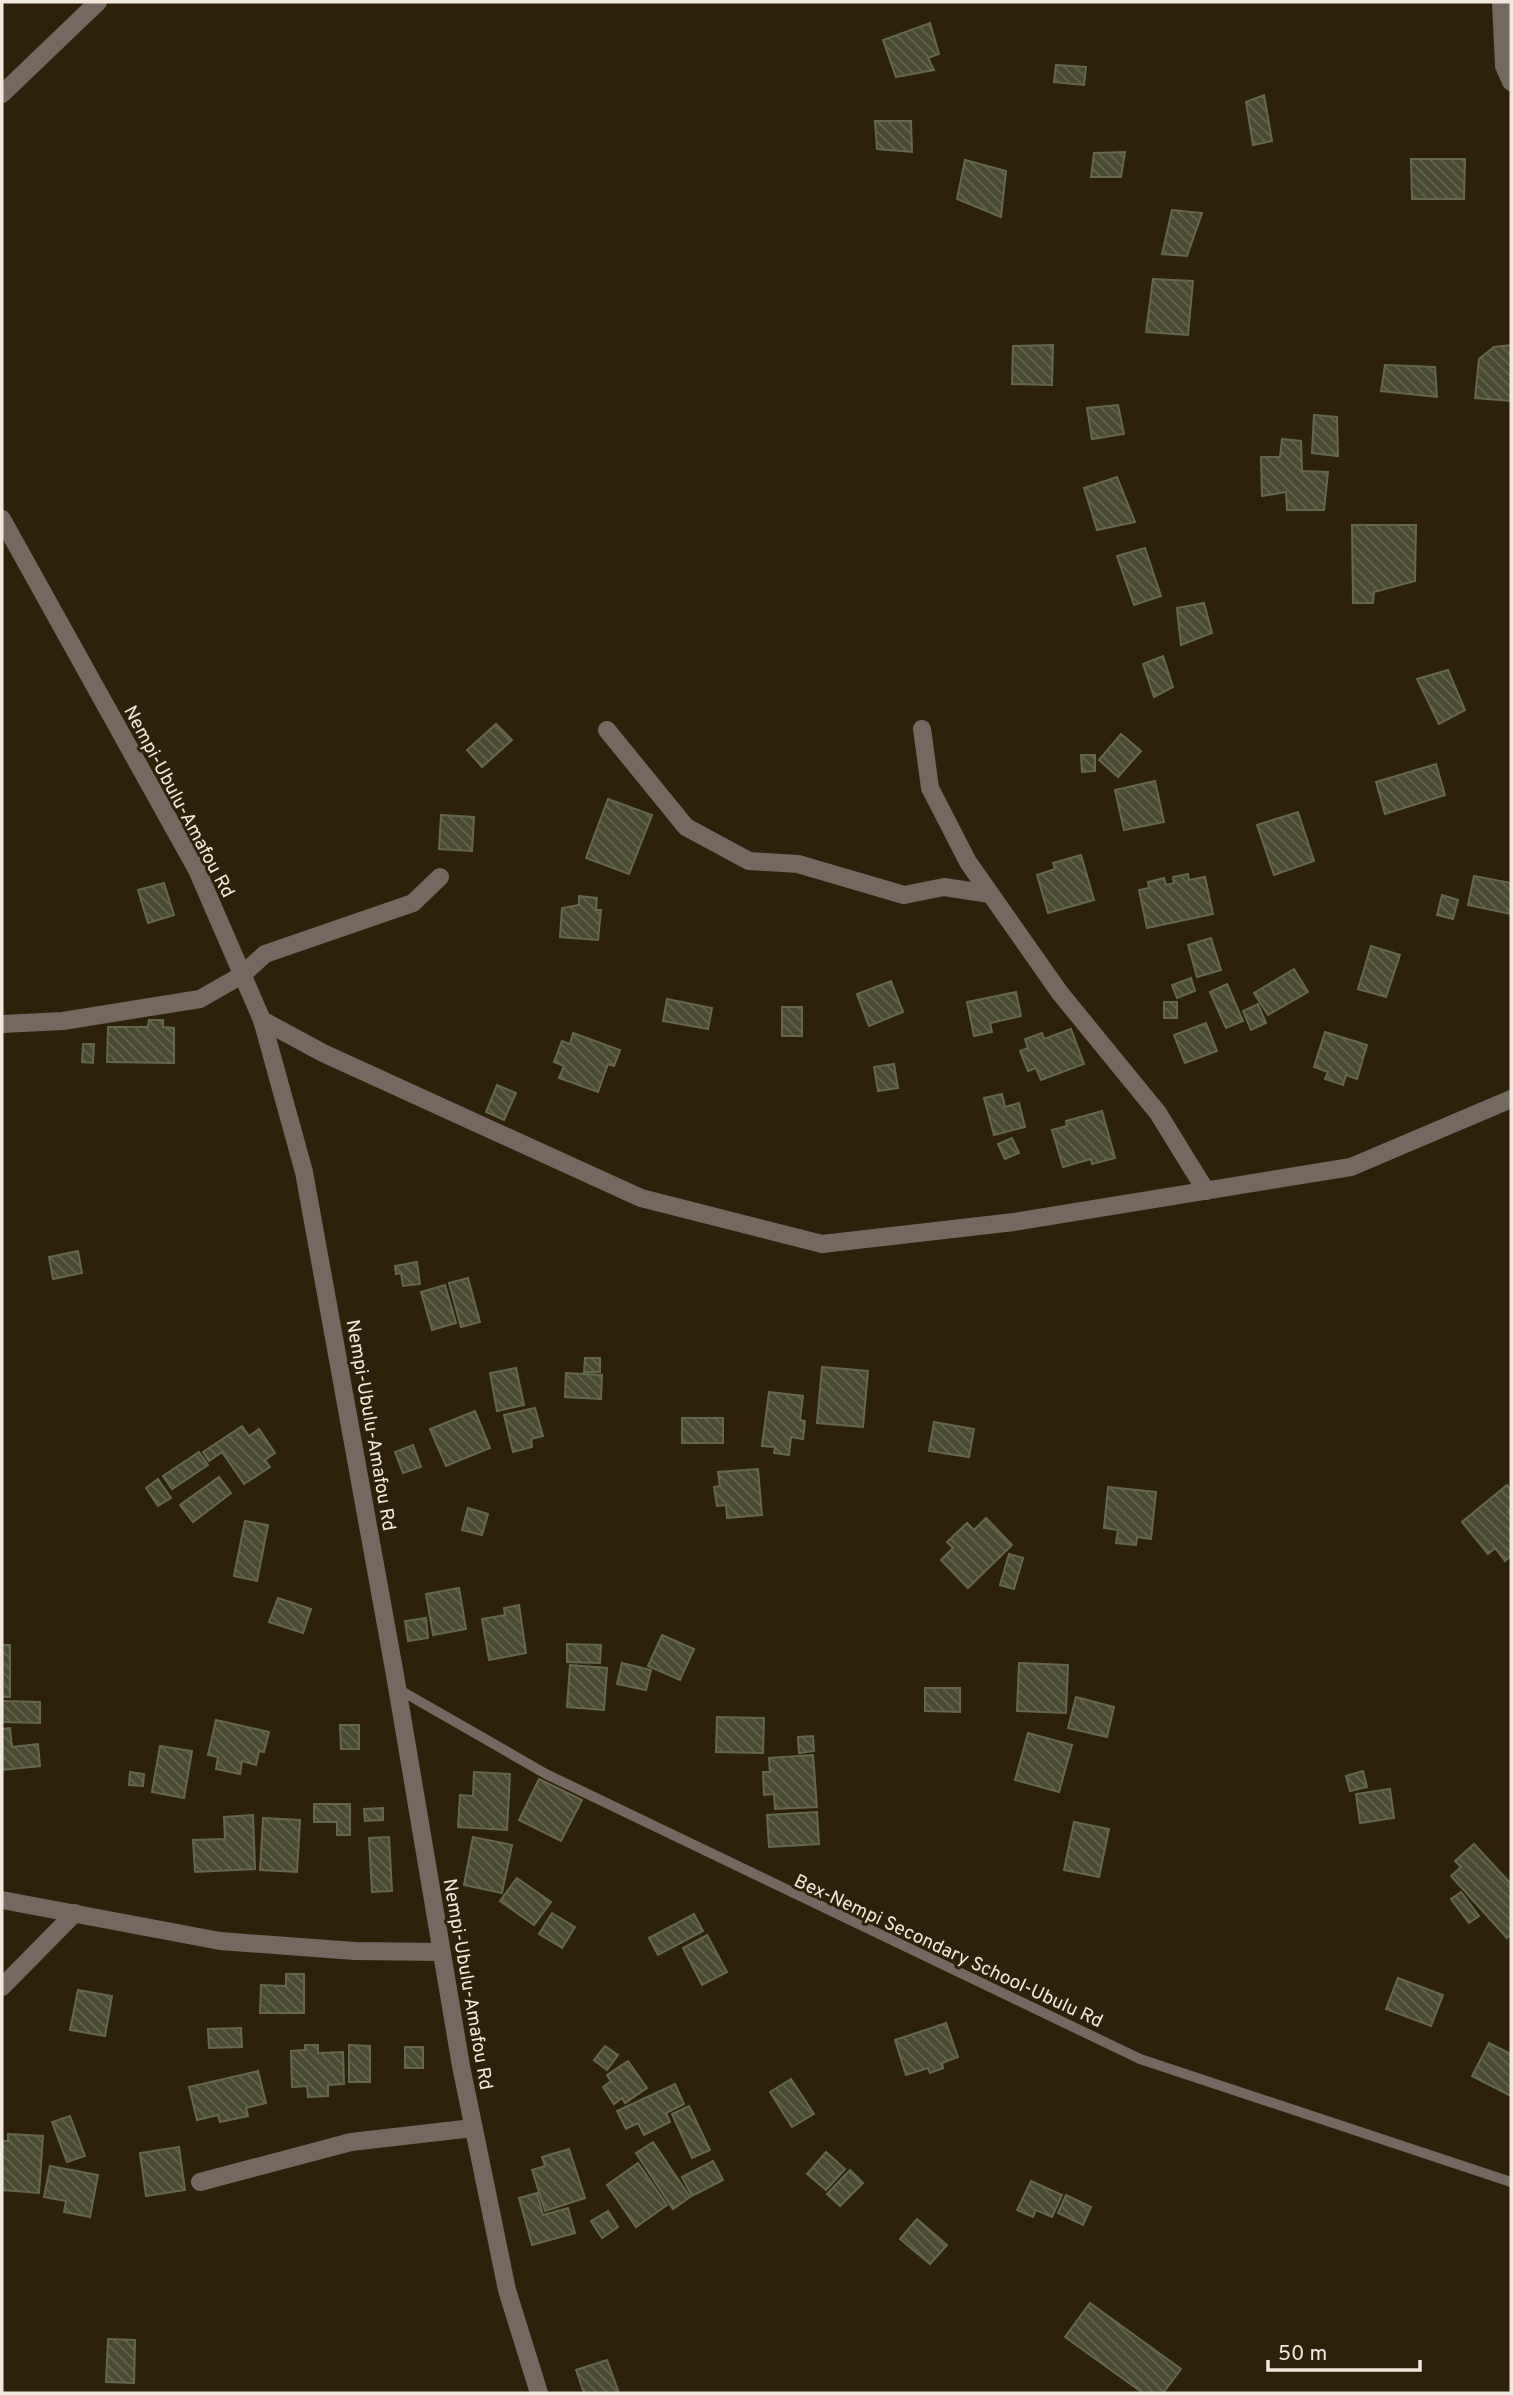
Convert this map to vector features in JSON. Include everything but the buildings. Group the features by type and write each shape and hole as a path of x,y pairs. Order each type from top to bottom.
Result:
{"street":[{"path":"2,94 98,2"},
{"path":"1501,2 1504,65 1511,82"},
{"name":"Nempi-Ubulu-Amafou Rd","path":"2,519 197,870 262,1020 304,1172 398,1689 473,2128 507,2290 539,2393"},
{"path":"922,729 930,788 968,862 1060,993 1158,1113 1206,1191"},
{"path":"607,730 686,828 749,861 798,864 904,895 944,887 990,894"},
{"path":"2,1024 63,1021 200,999 242,975 265,954 413,903 440,877"},
{"path":"262,1020 323,1053 641,1198 822,1244 1014,1222 1351,1167 1511,1099"},
{"path":"2,1900 220,1941 355,1951 442,1952"},
{"path":"2,1987 75,1913"},
{"path":"200,2182 351,2142 473,2128"}],"lane":[{"name":"Bex-Nempi Secondary School-Ubulu Rd","path":"398,1689 558,1780 1140,2059 1511,2182"}]}
